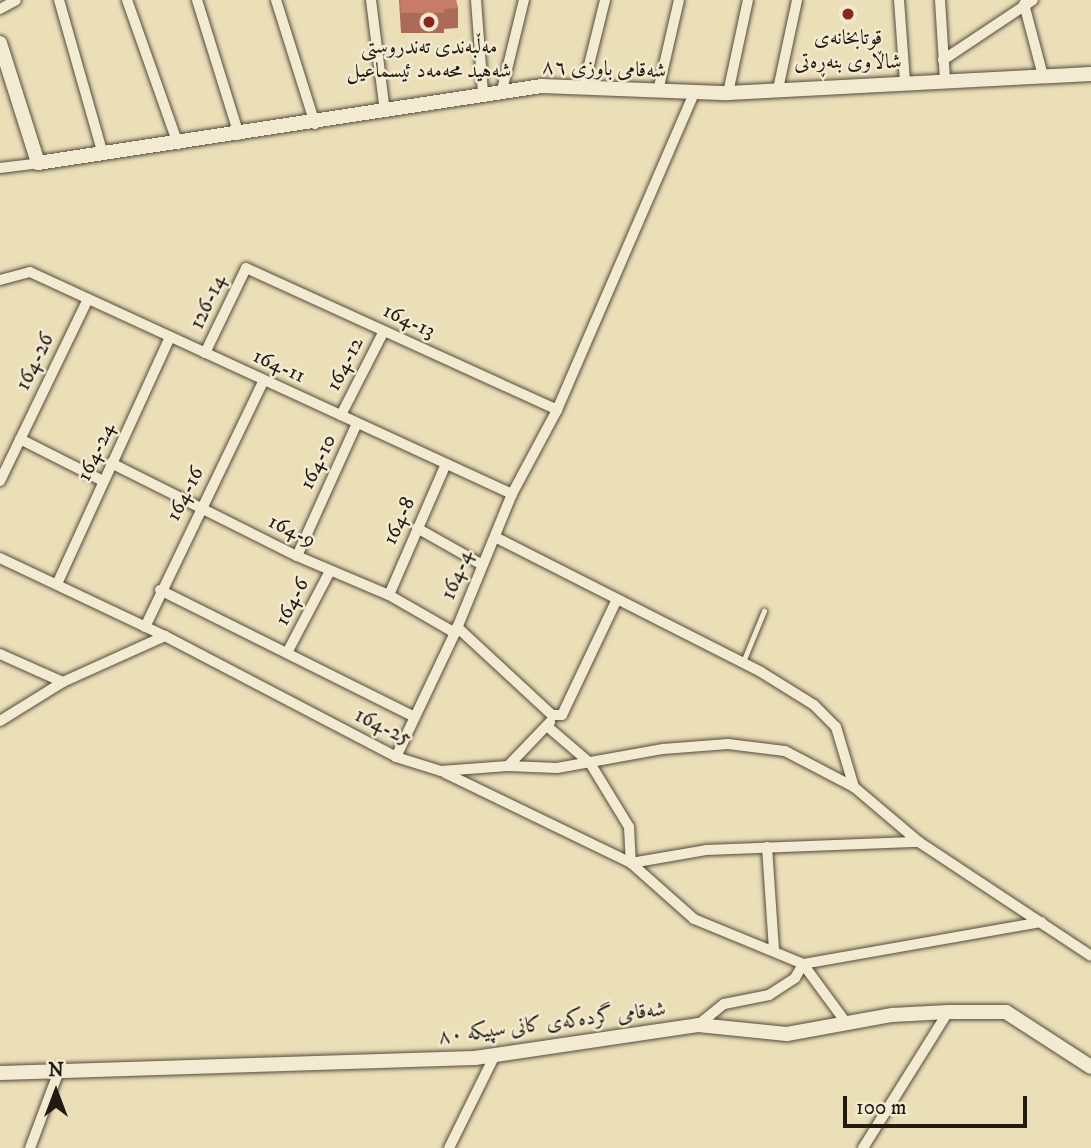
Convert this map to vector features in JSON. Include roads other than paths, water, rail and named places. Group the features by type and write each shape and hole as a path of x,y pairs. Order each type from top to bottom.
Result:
{"street":[{"path":"0,9 16,0"},
{"path":"60,0 103,154"},
{"path":"127,0 178,144"},
{"path":"197,0 239,135"},
{"path":"276,0 315,124"},
{"path":"370,0 386,112"},
{"path":"476,0 483,93"},
{"path":"502,90 524,0"},
{"path":"584,85 605,0"},
{"path":"658,91 679,0"},
{"path":"728,93 748,0"},
{"path":"778,89 797,0"},
{"path":"899,0 905,82"},
{"path":"940,0 945,79"},
{"path":"943,60 1033,0"},
{"path":"1024,4 1043,76"},
{"path":"0,43 38,163 1,167"},
{"name":"شەقامی باوزی ٨٦","path":"38,163 315,124 502,90 584,85 728,93 945,79 1091,74"},
{"name":"164-4","path":"396,757 413,716 456,630 512,494 557,410 694,93"},
{"name":"164-13","path":"246,268 557,410"},
{"name":"126-14","path":"205,353 246,268"},
{"name":"164-11","path":"0,280 30,272 512,494"},
{"name":"164-26","path":"0,481 5,459 20,439 88,299"},
{"name":"164-12","path":"341,415 384,331"},
{"name":"164-24","path":"57,584 170,337"},
{"name":"164-16","path":"145,627 160,590 264,380"},
{"name":"164-10","path":"297,556 357,423"},
{"path":"20,439 103,481"},
{"name":"164-9","path":"111,463 297,556 389,594 456,630 552,715"},
{"name":"164-8","path":"389,594 446,464"},
{"path":"416,528 481,565"},
{"path":"495,537 743,663 827,716 843,740 855,787 919,842 1091,956"},
{"name":"164-25","path":"0,558 165,636 396,757 441,771 508,766 557,768 663,749 728,744 785,751 855,787"},
{"name":"164-6","path":"288,651 330,571"},
{"path":"160,590 288,651 413,716"},
{"path":"508,766 548,727 552,715 562,715 617,599"},
{"path":"0,721 63,682 165,636"},
{"path":"0,654 63,682"},
{"path":"548,727 590,762 629,827 631,863"},
{"path":"441,771 631,863 694,919 803,964 847,1024"},
{"path":"631,863 706,850 919,842"},
{"path":"767,847 774,951"},
{"path":"803,964 1041,922"},
{"path":"698,1025 724,1004 769,995 795,978 803,964"},
{"path":"863,1148 948,1012"},
{"name":"شەقامی گردەکەی کانی سپیکە ٨٠","path":"0,1073 61,1068 495,1055 698,1025 787,1034 891,1015 948,1012 1006,1012 1091,1067"},
{"path":"449,1148 495,1055"},
{"path":"45,1148 31,1145 61,1068"}],"lane":[{"path":"743,663 764,611"}],"place":[{"name":"قوتابخانەی شاڵاوی بنەڕەتی","path":"848,14"},
{"name":"مەڵبەندی تەندروستی شەهید محەمەد ئیسماعیل","path":"429,22"}]}
